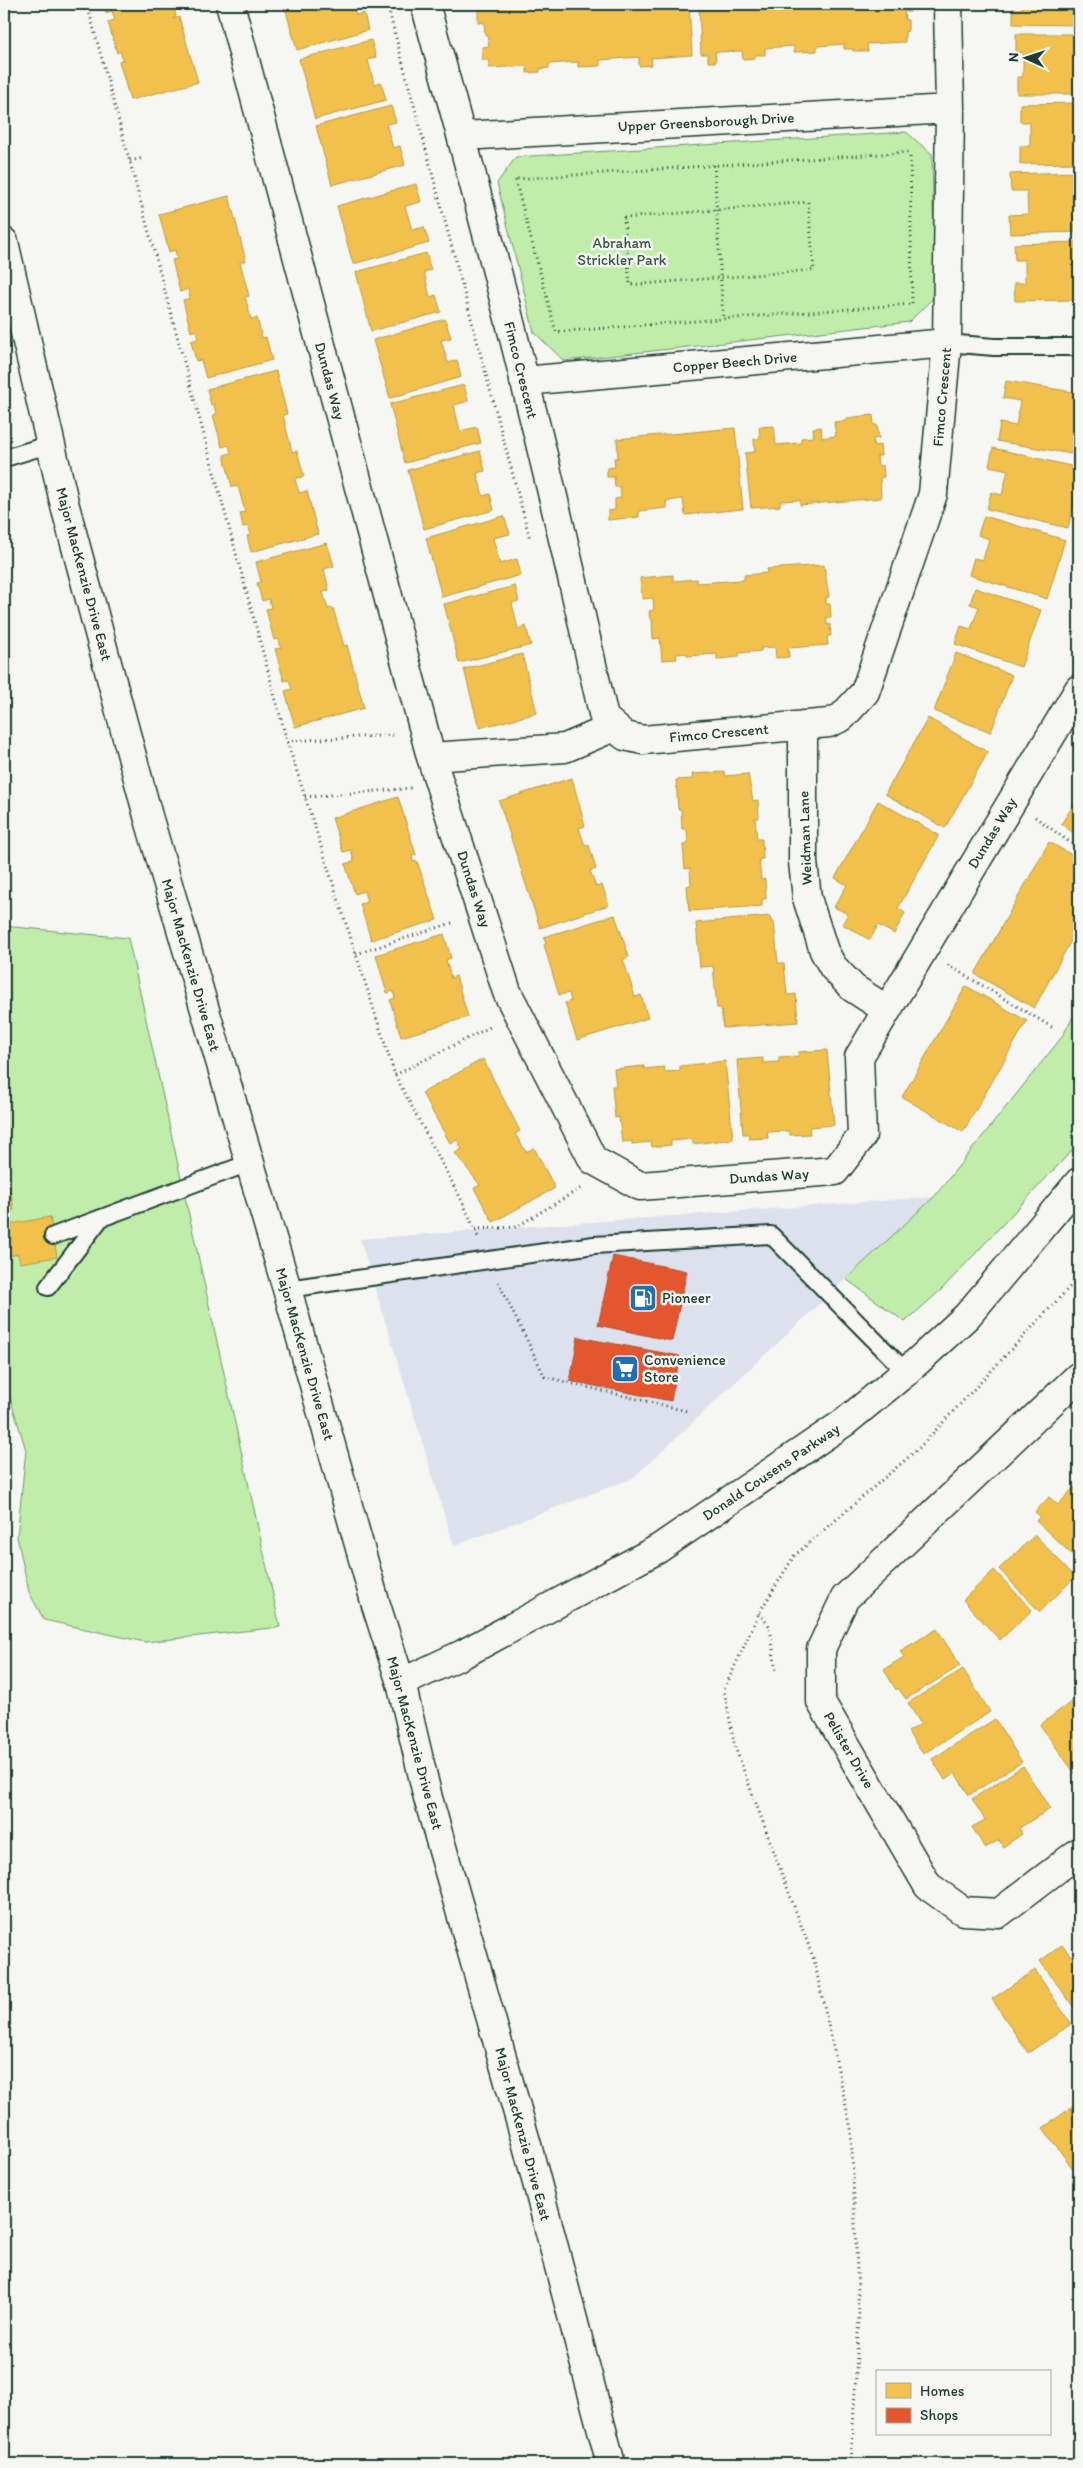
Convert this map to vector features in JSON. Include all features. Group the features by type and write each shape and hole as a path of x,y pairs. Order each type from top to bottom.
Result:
{"street":[{"name":"Dundas Way","path":"230,4 440,785 507,992 593,1160 640,1186 835,1170 862,1136 859,1057 1079,689"},
{"name":"Fimco Crescent","path":"425,4 462,136 524,381 604,718 625,736 643,740 829,723 842,717 865,692 933,494 947,343 950,109 948,4"},
{"name":"Upper Greensborough Drive","path":"462,136 950,109"},
{"name":"Major MacKenzie Drive East","path":"4,242 51,444 148,816 286,1288 376,1605 401,1684 428,1798 527,2145 611,2464"},
{"name":"Copper Beech Drive","path":"524,381 947,343"},
{"name":"Weidman Lane","path":"803,725 802,862 807,898 824,951 833,967 853,988 887,1010"},
{"path":"428,745 565,748 614,727"},
{"name":"Donald Cousens Parkway","path":"401,1684 463,1654 658,1550 845,1422 906,1372 967,1316 1079,1182"},
{"name":"Pelister Drive","path":"1079,1376 845,1598 822,1649 821,1702 928,1886 963,1911 999,1913 1079,1852"}],"lane":[{"path":"947,343 994,347 1079,347"},
{"path":"4,459 51,444"},
{"path":"53,1236 249,1163"},
{"path":"48,1288 100,1218"},
{"path":"286,1288 594,1244 771,1235 906,1372"}],"path":[{"path":"87,4 287,742 395,1075 475,1229 487,1260 544,1376 687,1411"},
{"path":"387,4 531,540"},
{"path":"910,152 912,304 556,332 515,179 714,165 910,152"},
{"path":"130,161 143,158"},
{"path":"714,165 723,319"},
{"path":"808,202 814,270 720,277 630,285 624,218 808,202"},
{"path":"287,742 428,745"},
{"path":"305,797 440,785"},
{"path":"1012,801 1079,849"},
{"path":"356,954 482,913"},
{"path":"922,950 1055,1030"},
{"path":"395,1075 518,1013"},
{"path":"475,1229 516,1227 611,1170"},
{"path":"851,2464 859,2317 851,2129 814,1960 735,1747 724,1690 759,1613 794,1556 919,1448 1079,1277"},
{"path":"759,1613 770,1626 776,1671"}],"shaded area":[{"path":"934,1197 633,1478 454,1546 360,1239"}],"green space":[{"name":"Abraham Strickler Park","path":"906,132 932,154 935,296 909,322 564,361 534,332 497,183 516,157"},
{"path":"4,926 128,938 280,1627 145,1642 44,1620 29,1592 17,1537 26,1450 7,1388 4,1387"},
{"path":"1079,1006 1079,1143 942,1289 905,1322 846,1279 934,1197 1062,1037"}],"building: Homes":[{"path":"103,4 173,4 176,16 173,19 179,17 198,82 130,100 119,61 123,60 120,51 117,53 108,22 115,20 112,11 106,13"},
{"path":"284,4 353,4 356,15 364,13 368,30 297,50"},
{"path":"480,4 689,4 692,55 651,58 652,65 639,66 639,57 600,60 600,66 578,67 578,62 549,64 549,68 540,69 540,72 527,73 527,66 489,68 489,60 482,60 482,47 489,46 488,35 485,35 484,22 478,23 478,7"},
{"path":"699,4 909,4 910,12 904,12 905,20 908,20 905,42 867,44 868,51 844,49 844,44 817,46 817,51 794,52 794,46 765,48 765,55 755,55 755,58 743,59 742,51 715,52 716,62 708,62 708,54 701,54"},
{"path":"1022,4 1079,4 1079,25 1013,24 1013,9 1022,9"},
{"path":"1016,34 1079,34 1079,94 1017,94 1017,77 1023,77 1023,53 1016,53"},
{"path":"371,40 376,57 368,60 374,84 381,82 386,100 315,119 299,59"},
{"path":"1079,103 1079,163 1020,164 1020,146 1030,146 1030,122 1020,122 1020,104"},
{"path":"391,106 396,122 386,124 393,148 400,146 405,165 332,185 316,126"},
{"path":"1079,172 1079,232 1010,234 1009,215 1028,214 1027,191 1011,191 1010,174"},
{"path":"416,184 421,202 405,206 412,230 424,227 429,243 353,264 337,206"},
{"path":"229,196 246,261 240,262 249,296 245,297 251,319 257,318 262,338 266,337 272,360 206,378 201,360 196,361 191,341 198,339 196,330 191,332 183,300 190,298 188,289 180,292 172,260 177,259 175,250 169,252 159,214"},
{"path":"1079,242 1079,300 1015,301 1014,283 1025,283 1025,260 1015,260 1014,244"},
{"path":"426,253 431,270 424,272 430,297 436,295 441,312 371,331 356,272"},
{"path":"445,319 451,338 441,340 448,363 457,360 461,377 390,398 373,340"},
{"path":"276,371 287,414 283,415 292,452 297,451 304,476 295,479 299,493 307,491 318,534 251,552 247,536 251,535 248,526 243,527 240,513 245,512 238,486 232,487 224,455 231,453 229,445 222,447 213,415 216,414 214,404 211,405 207,389"},
{"path":"1006,381 1079,393 1077,455 997,441 1000,423 1016,426 1020,401 1003,398"},
{"path":"464,385 468,401 454,405 460,431 477,427 481,443 405,463 390,404"},
{"path":"873,415 874,425 877,425 879,438 873,439 874,446 880,445 881,456 877,456 878,466 883,465 884,477 880,478 881,498 800,505 800,500 780,501 780,506 751,508 745,453 755,452 754,439 760,438 759,427 774,426 776,445 801,443 801,438 814,437 813,428 821,427 822,438 836,436 834,422 846,421 846,418"},
{"path":"735,428 743,509 685,515 683,499 666,501 667,508 639,511 639,517 608,520 608,511 615,510 615,499 621,498 620,487 615,487 614,477 607,477 607,468 615,467 614,458 618,458 617,439"},
{"path":"993,448 1079,468 1079,481 1068,528 987,509 991,492 1002,495 1008,470 989,466"},
{"path":"480,451 485,471 477,473 483,496 490,494 494,510 424,529 408,470"},
{"path":"504,516 510,534 493,538 500,564 517,559 521,575 442,597 426,538"},
{"path":"984,516 1065,540 1047,599 969,575 974,558 983,560 989,539 978,535"},
{"path":"327,543 334,566 324,569 329,590 323,592 328,609 333,608 344,646 347,645 364,708 295,727 285,691 292,689 289,680 284,681 275,649 281,648 279,639 274,640 266,609 271,608 269,599 262,601 257,583 261,582 256,562"},
{"path":"824,565 829,597 826,597 826,604 830,604 831,617 826,617 827,625 830,624 831,636 827,636 828,645 788,648 789,657 776,658 775,647 761,648 761,651 739,653 739,657 717,659 717,654 687,656 687,653 676,654 677,659 662,660 660,638 653,639 652,619 650,619 649,611 654,610 653,598 642,599 640,578 673,575 673,581 697,579 697,583 744,580 744,575 767,573 767,569"},
{"path":"515,586 519,601 512,603 518,629 526,626 531,645 459,663 444,604"},
{"path":"975,588 1041,610 1021,667 955,644 961,626 971,629 979,607 970,604"},
{"path":"956,653 1012,675 991,732 934,711"},
{"path":"522,654 537,713 479,728 464,669"},
{"path":"928,718 988,752 945,828 885,794"},
{"path":"725,772 725,776 748,774 753,801 758,800 759,818 755,818 757,839 762,839 763,859 759,859 761,880 765,879 766,899 762,899 762,906 689,911 687,886 691,885 690,868 685,869 683,845 688,844 687,829 682,829 681,809 678,809 676,780 693,779 692,774"},
{"path":"572,778 585,826 579,828 585,846 589,845 596,869 590,871 596,887 602,885 609,905 540,928 499,801"},
{"path":"398,797 416,855 412,856 413,862 417,861 437,920 371,940 360,904 367,902 364,891 355,894 345,864 354,861 351,850 343,852 332,818"},
{"path":"1079,797 1079,837 1061,824"},
{"path":"878,801 939,835 898,908 905,913 894,934 878,925 870,940 842,924 848,914 834,907 847,885 835,878"},
{"path":"1049,842 1079,859 1079,926 1034,1008 975,974"},
{"path":"615,915 629,957 623,959 635,997 641,995 648,1018 577,1040 565,1003 571,1001 569,993 559,995 544,945 546,944 544,937"},
{"path":"770,916 771,922 774,922 778,963 784,963 787,995 796,994 798,1022 723,1028 721,1008 717,1008 713,966 700,967 696,923"},
{"path":"444,934 451,958 446,960 451,978 456,976 468,1017 401,1037 390,1000 395,998 393,991 387,993 376,955"},
{"path":"966,986 1027,1021 963,1132 902,1097"},
{"path":"827,1050 834,1125 809,1127 810,1134 790,1135 789,1131 767,1132 768,1138 749,1139 749,1134 743,1134 737,1060 763,1058 763,1063 779,1062 779,1057 799,1056 798,1052"},
{"path":"483,1059 520,1131 515,1134 526,1152 534,1148 555,1188 493,1222 474,1188 480,1185 455,1153 462,1149 457,1140 450,1143 422,1093"},
{"path":"725,1061 733,1139 693,1144 693,1139 671,1141 671,1145 652,1147 651,1142 632,1144 632,1141 622,1142 619,1117 615,1118 612,1086 616,1086 614,1069 644,1066 644,1069 664,1067 665,1072 680,1071 680,1066"},
{"path":"4,1173 7,1173 14,1210 4,1212"},
{"path":"4,1212 8,1229 12,1228 11,1224 50,1217 57,1257 20,1263 18,1254 4,1257"},
{"path":"1074,1487 1079,1491 1079,1561 1036,1521 1040,1516 1035,1512 1049,1497 1058,1505"},
{"path":"1035,1535 1075,1577 1040,1612 999,1569"},
{"path":"994,1570 1032,1610 1000,1640 963,1600"},
{"path":"937,1629 960,1666 906,1699 898,1688 896,1690 884,1669 904,1657 900,1651"},
{"path":"963,1669 990,1712 923,1754 908,1732 921,1724 908,1703"},
{"path":"1079,1696 1079,1773 1076,1775 1040,1725"},
{"path":"995,1719 1022,1762 969,1795 955,1773 945,1780 932,1759"},
{"path":"1023,1766 1050,1809 1019,1828 1022,1834 1003,1847 999,1840 985,1848 972,1827 985,1820 972,1799"},
{"path":"1062,1945 1071,1956 1079,1950 1079,2008 1076,2010 1040,1961"},
{"path":"1035,1970 1071,2024 1028,2053 992,1999"},
{"path":"1079,2102 1079,2177 1043,2128"}],"building: Shops":[{"name":"Pioneer","path":"613,1256 687,1271 672,1341 598,1325"},
{"name":"Convenience Store","path":"578,1337 680,1356 671,1401 570,1381"}],"place":[{"name":"Pioneer","path":"643,1298"},
{"name":"Convenience Store","path":"625,1369"}]}
